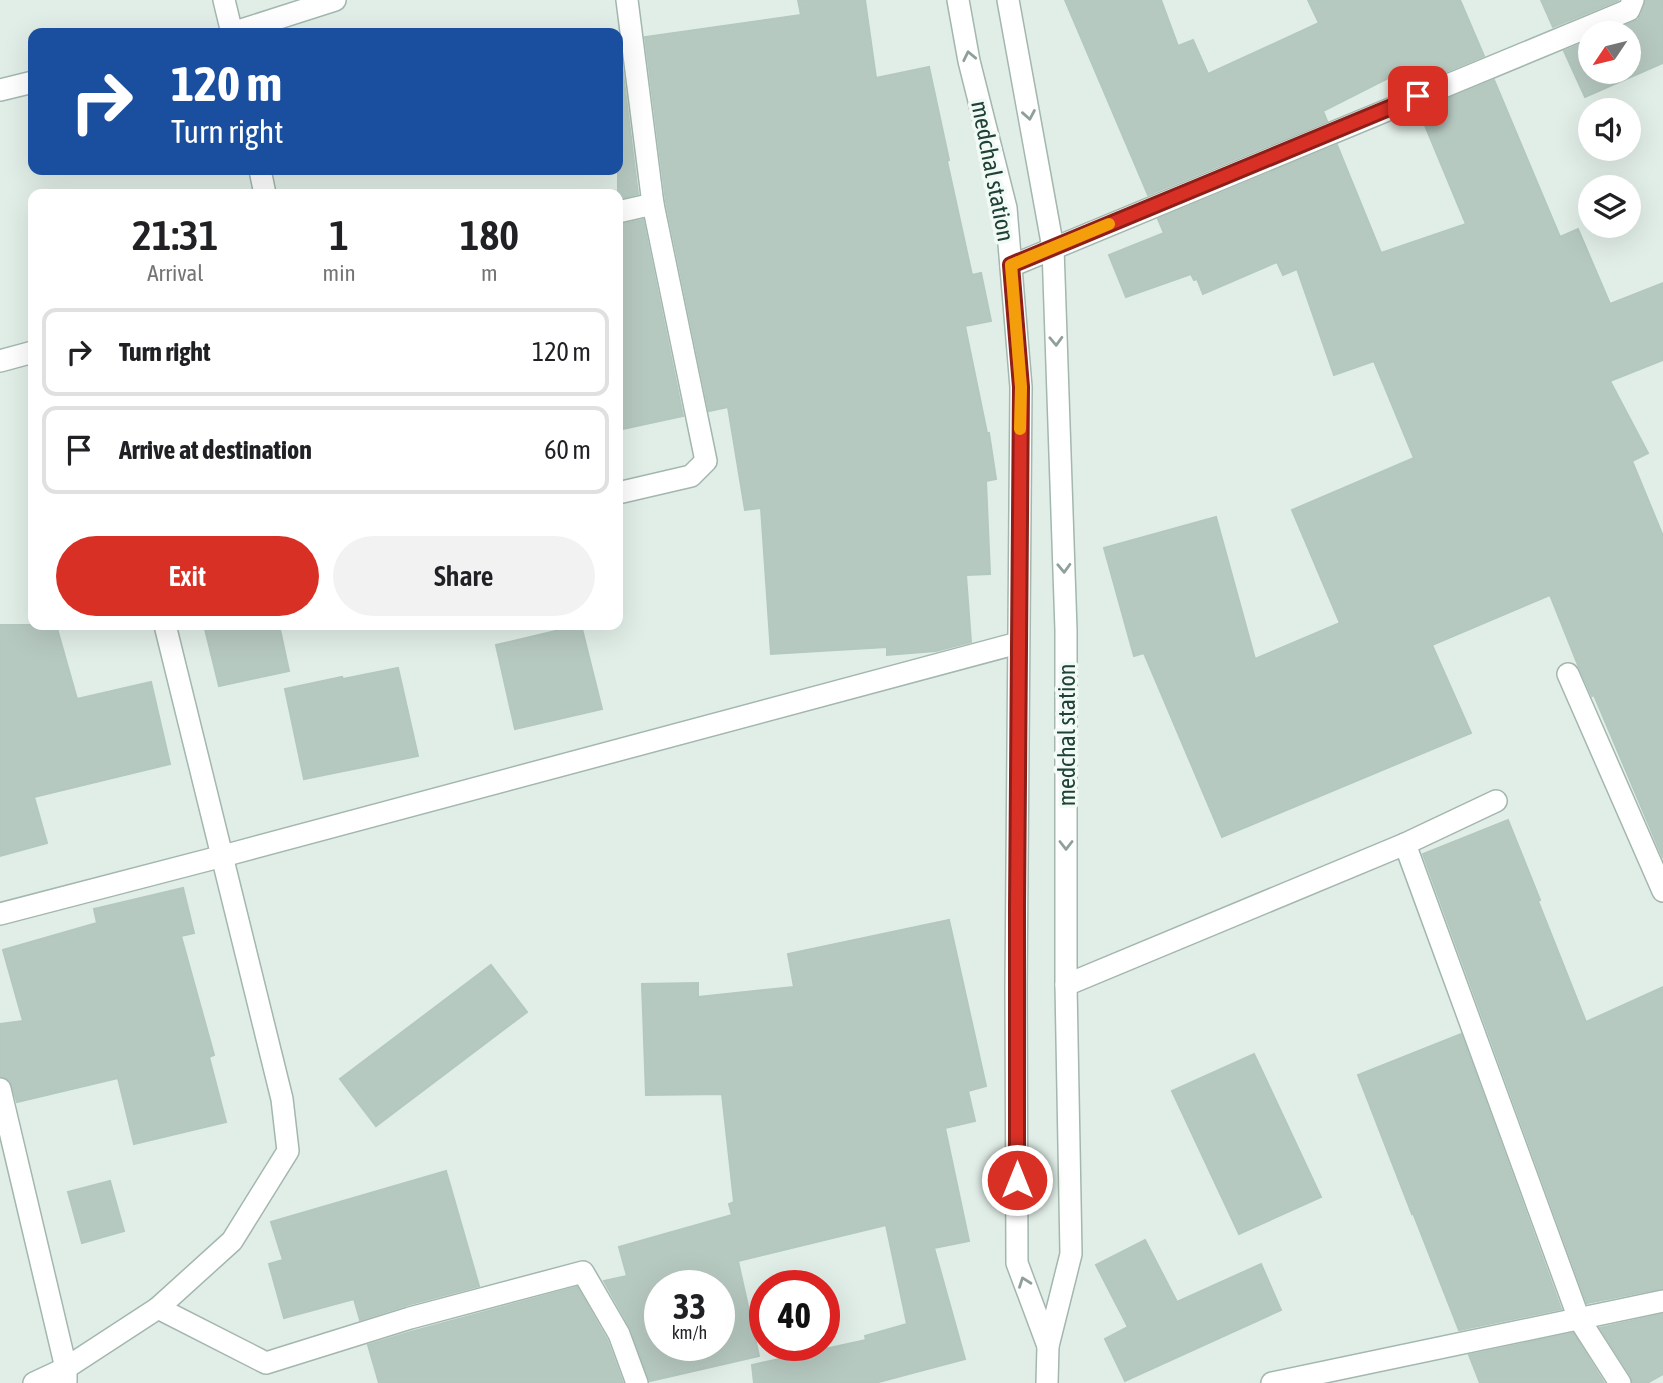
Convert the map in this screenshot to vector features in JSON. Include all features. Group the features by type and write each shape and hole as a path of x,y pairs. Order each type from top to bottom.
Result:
{"street":[{"path":"224,0 231,28"},
{"path":"248,28 335,0"},
{"path":"623,493 691,476 706,461 653,204 627,0"},
{"name":"medchal station","path":"958,0 969,61 1006,208 1021,387 1016,988 1017,1263 1048,1346"},
{"name":"medchal station","path":"1008,0 1053,248 1066,629 1066,985 1071,1254 1048,1346 1047,1383"},
{"path":"1011,265 1629,10 1633,0"},
{"path":"0,89 28,83"},
{"path":"623,211 653,204"},
{"path":"0,361 28,353"},
{"path":"34,1383 66,1375 158,1308 232,1241 288,1151 282,1099 166,630"},
{"path":"0,914 1018,643"},
{"path":"1568,674 1663,891"},
{"path":"1066,985 1405,844 1496,801"},
{"path":"1405,844 1580,1319 1620,1383"},
{"path":"0,1089 66,1375"},
{"path":"158,1308 266,1363 410,1318 583,1272 619,1334 637,1383"},
{"path":"1272,1383 1663,1301"}],"building":[{"path":"798,0 865,0 876,78 929,67 972,275 981,273 991,321 965,326 989,433 996,479 986,481 990,574 966,575 971,642 936,651 887,655 887,647 771,654 761,508 745,510 728,407 709,411 666,202 645,37 801,15"},
{"path":"1065,0 1161,0 1178,46 1193,40 1208,74 1319,23 1308,0 1460,0 1484,56 1409,87 1402,71 1323,111 1327,121 1148,195"},
{"path":"1541,0 1619,0 1553,27"},
{"path":"1646,0 1663,0 1663,63 1642,72 1642,21 1636,21 1641,15"},
{"path":"1578,45 1578,82 1564,51"},
{"path":"623,73 638,194 623,198 623,189 618,189 618,175 623,175"},
{"path":"1494,80 1560,237 1578,229 1578,238 1582,238 1610,304 1663,283 1663,360 1610,381 1648,453 1632,461 1663,536 1663,858 1550,595 1432,645 1471,733 1222,837 1144,653 1134,656 1104,548 1216,517 1255,659 1340,623 1292,510 1414,458 1374,361 1334,375 1297,269 1283,275 1277,262 1203,294 1197,279 1194,280 1191,274 1126,297 1109,255 1164,233 1158,219 1337,145 1381,253 1466,224 1419,111"},
{"path":"1579,84 1615,84 1585,97"},
{"path":"643,220 683,416 623,429 623,224"},
{"path":"0,625 28,625 28,630 57,630 77,699 151,682 170,764 34,797 47,843 0,856"},
{"path":"205,630 280,630 289,671 219,686"},
{"path":"560,630 582,630 602,709 515,729 496,645"},
{"path":"398,668 418,756 304,779 285,689"},
{"path":"1508,820 1586,1022 1663,987 1663,1288 1587,1303 1423,854"},
{"path":"183,888 194,933 181,936 214,1055 209,1057 226,1122 134,1144 118,1078 17,1102 10,1081 0,1076 0,1024 23,1021 3,950 97,923 94,909"},
{"path":"949,920 986,1086 968,1091 975,1121 945,1128 969,1241 934,1248 965,1359 875,1383 754,1383 752,1365 770,1361 840,1361 840,1346 866,1340 865,1336 907,1324 886,1225 738,1261 749,1311 749,1358 650,1381 631,1329 604,1281 627,1276 619,1247 732,1215 729,1204 734,1202 722,1094 646,1095 642,984 698,983 698,997 794,987 788,954"},
{"path":"491,965 527,1012 376,1126 340,1079"},
{"path":"1461,1034 1561,1309 1459,1330 1358,1075"},
{"path":"1254,1054 1321,1197 1239,1234 1172,1091"},
{"path":"446,1171 479,1286 360,1320 354,1299 284,1318 269,1264 283,1260 271,1222"},
{"path":"110,1181 124,1231 82,1243 68,1192"},
{"path":"1145,1240 1177,1302 1261,1264 1281,1310 1125,1381 1105,1339 1128,1327 1096,1265"},
{"path":"577,1287 607,1340 623,1383 379,1383 368,1345"},
{"path":"1663,1314 1663,1374 1647,1383 1633,1383 1600,1328"},
{"path":"1573,1333 1604,1383 1480,1383 1469,1355"}],"slow traffic":[{"path":"1020,429 1021,387 1011,265 1109,224"}],"route":[{"path":"1017,1180 1021,387 1011,265 1418,96"}]}
